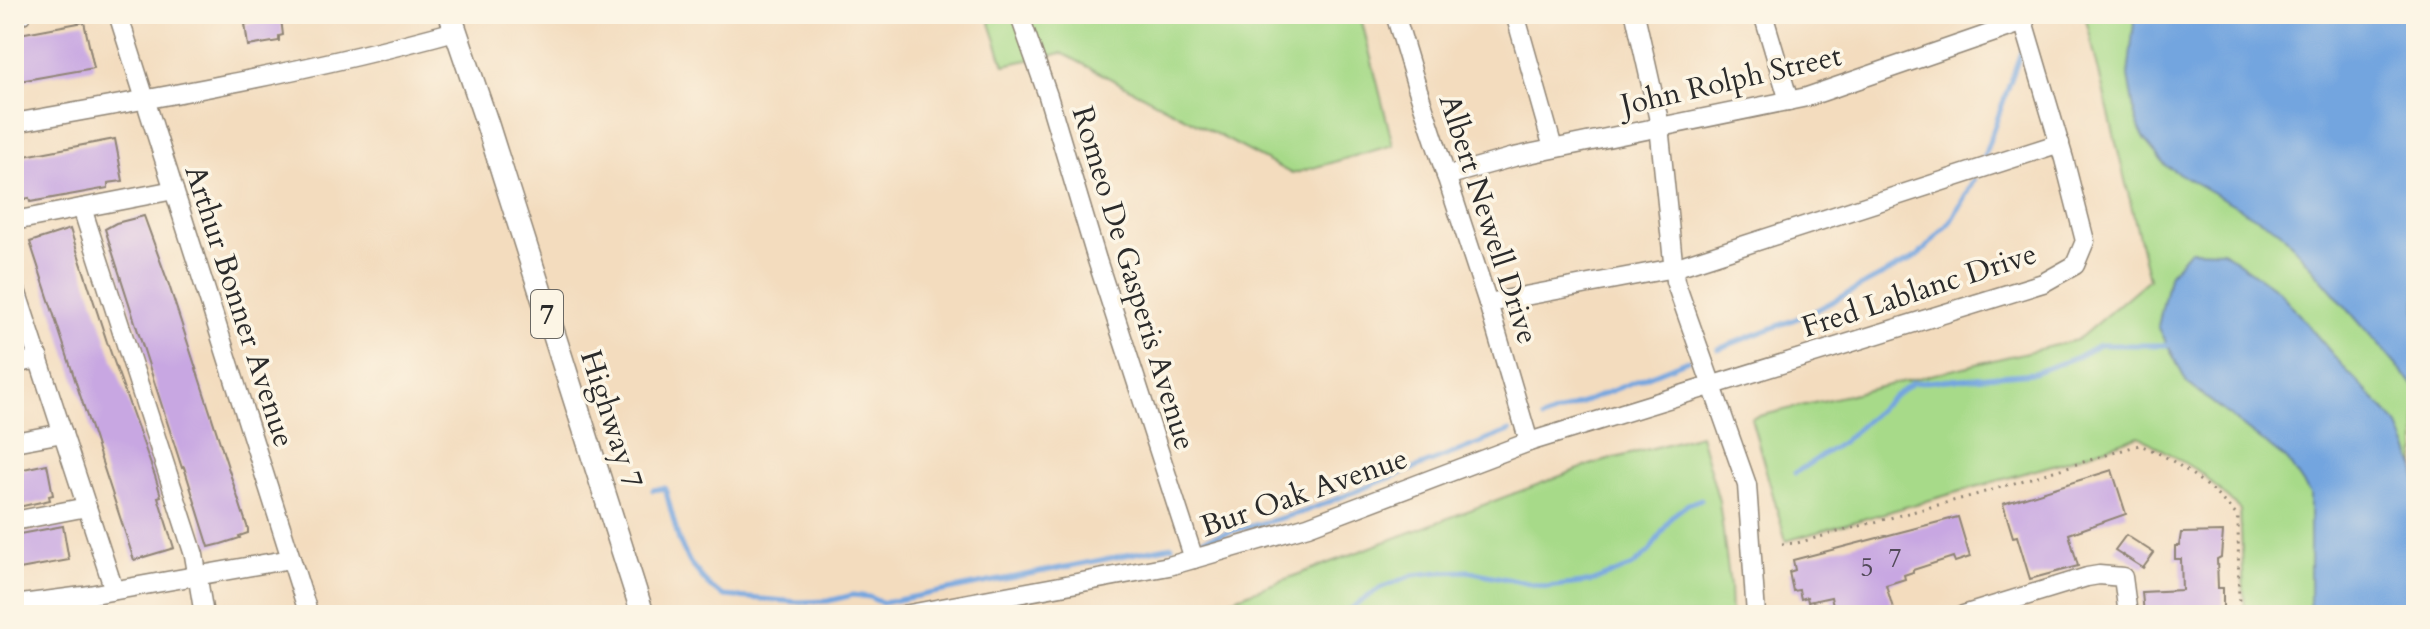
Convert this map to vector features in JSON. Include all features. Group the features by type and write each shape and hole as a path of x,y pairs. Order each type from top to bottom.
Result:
{"main road":[{"name":"Highway 7","path":"452,23 643,615"}],"street":[{"path":"14,16 22,14"},
{"name":"Arthur Bonner Avenue","path":"118,14 309,615"},
{"name":"Romeo De Gasperis Avenue","path":"1019,14 1048,96 1097,260 1194,559"},
{"name":"Albert Newell Drive","path":"1395,14 1488,303 1529,442"},
{"path":"1515,14 1553,148"},
{"path":"1635,14 1659,127 1675,281 1747,485 1756,615"},
{"path":"1763,14 1789,101"},
{"name":"John Rolph Street","path":"1446,176 1553,148 1807,97 2022,18"},
{"name":"Fred Lablanc Drive","path":"1712,385 2043,283 2075,265 2085,241 2060,143 2022,18"},
{"path":"14,123 145,100 411,44 452,23"},
{"path":"1488,303 1674,268 2060,143"},
{"path":"14,221 174,190"},
{"path":"82,208 194,555 204,615"},
{"path":"14,284 114,590"},
{"path":"14,364 39,359"},
{"name":"Bur Oak Avenue","path":"904,615 1194,559 1308,526 1529,442 1712,385"},
{"path":"14,442 63,433"},
{"path":"14,521 87,507"},
{"path":"14,605 37,608 114,590 291,559"},
{"path":"1963,615 2008,609 2099,575 2123,577 2128,615"}],"path":[{"path":"1782,544 1797,543 1975,495 2139,445 2158,451 2169,459 2227,504 2238,517 2239,615"}],"green space":[{"path":"987,14 1360,14 1393,145 1292,174 1062,53 1004,65"},
{"path":"2087,14 2416,14 2416,615 2245,615 2240,510 2201,473 2139,436 2060,463 1786,541 1751,418 2077,340 2149,279"},
{"path":"1700,435 1719,501 1731,615 1152,615 1227,601 1590,465"}],"water":[{"path":"2135,14 2416,14 2416,388 2280,231 2166,166 2143,138 2135,116 2128,76"},
{"path":"2190,250 2223,251 2279,291 2346,370 2398,424 2416,468 2416,615 2310,615 2310,494 2287,460 2187,383 2158,326 2170,273"}],"building":[{"path":"281,19 283,35 279,36 279,41 248,46 245,24"},
{"path":"84,22 94,68 14,82 14,35"},
{"path":"115,139 123,181 108,183 108,188 30,202 29,198 15,201 14,158"},
{"path":"144,216 248,529 248,533 240,538 209,547 105,229"},
{"path":"70,229 155,476 161,496 158,497 174,548 134,560 30,242"},
{"path":"47,464 53,495 49,496 50,500 14,508 14,471"},
{"path":"2112,470 2126,514 2069,534 2078,566 2030,579 2003,504"},
{"path":"1958,517 1970,557 1955,562 1953,557 1913,570 1904,575 1905,579 1886,585 1895,615 1835,615 1831,597 1808,602 1807,597 1801,599 1799,590 1793,591 1789,572 1795,570 1793,560"},
{"path":"63,526 69,560 14,570 14,535"},
{"path":"2223,532 2221,557 2217,559 2218,588 2223,588 2223,615 2144,615 2142,592 2182,590 2181,559 2175,559 2175,546 2179,546 2181,533"},
{"path":"2126,535 2154,553 2143,568 2115,550"}],"waterway":[{"path":"1984,156 2023,46"},
{"path":"1718,349 1811,313 1918,256 1951,221 1974,180"},
{"path":"1795,473 1844,441 1912,383 2034,373 2099,345 2168,345"},
{"path":"1542,419 1688,360"},
{"path":"1204,539 1303,512 1510,431"},
{"path":"653,490 665,488 679,541 690,563 710,587 724,596 799,602 828,601 853,595 882,603 1172,546"},
{"path":"1342,615 1380,588 1413,575 1468,571 1547,587 1590,582 1633,566 1650,551 1672,516 1701,499"}]}
